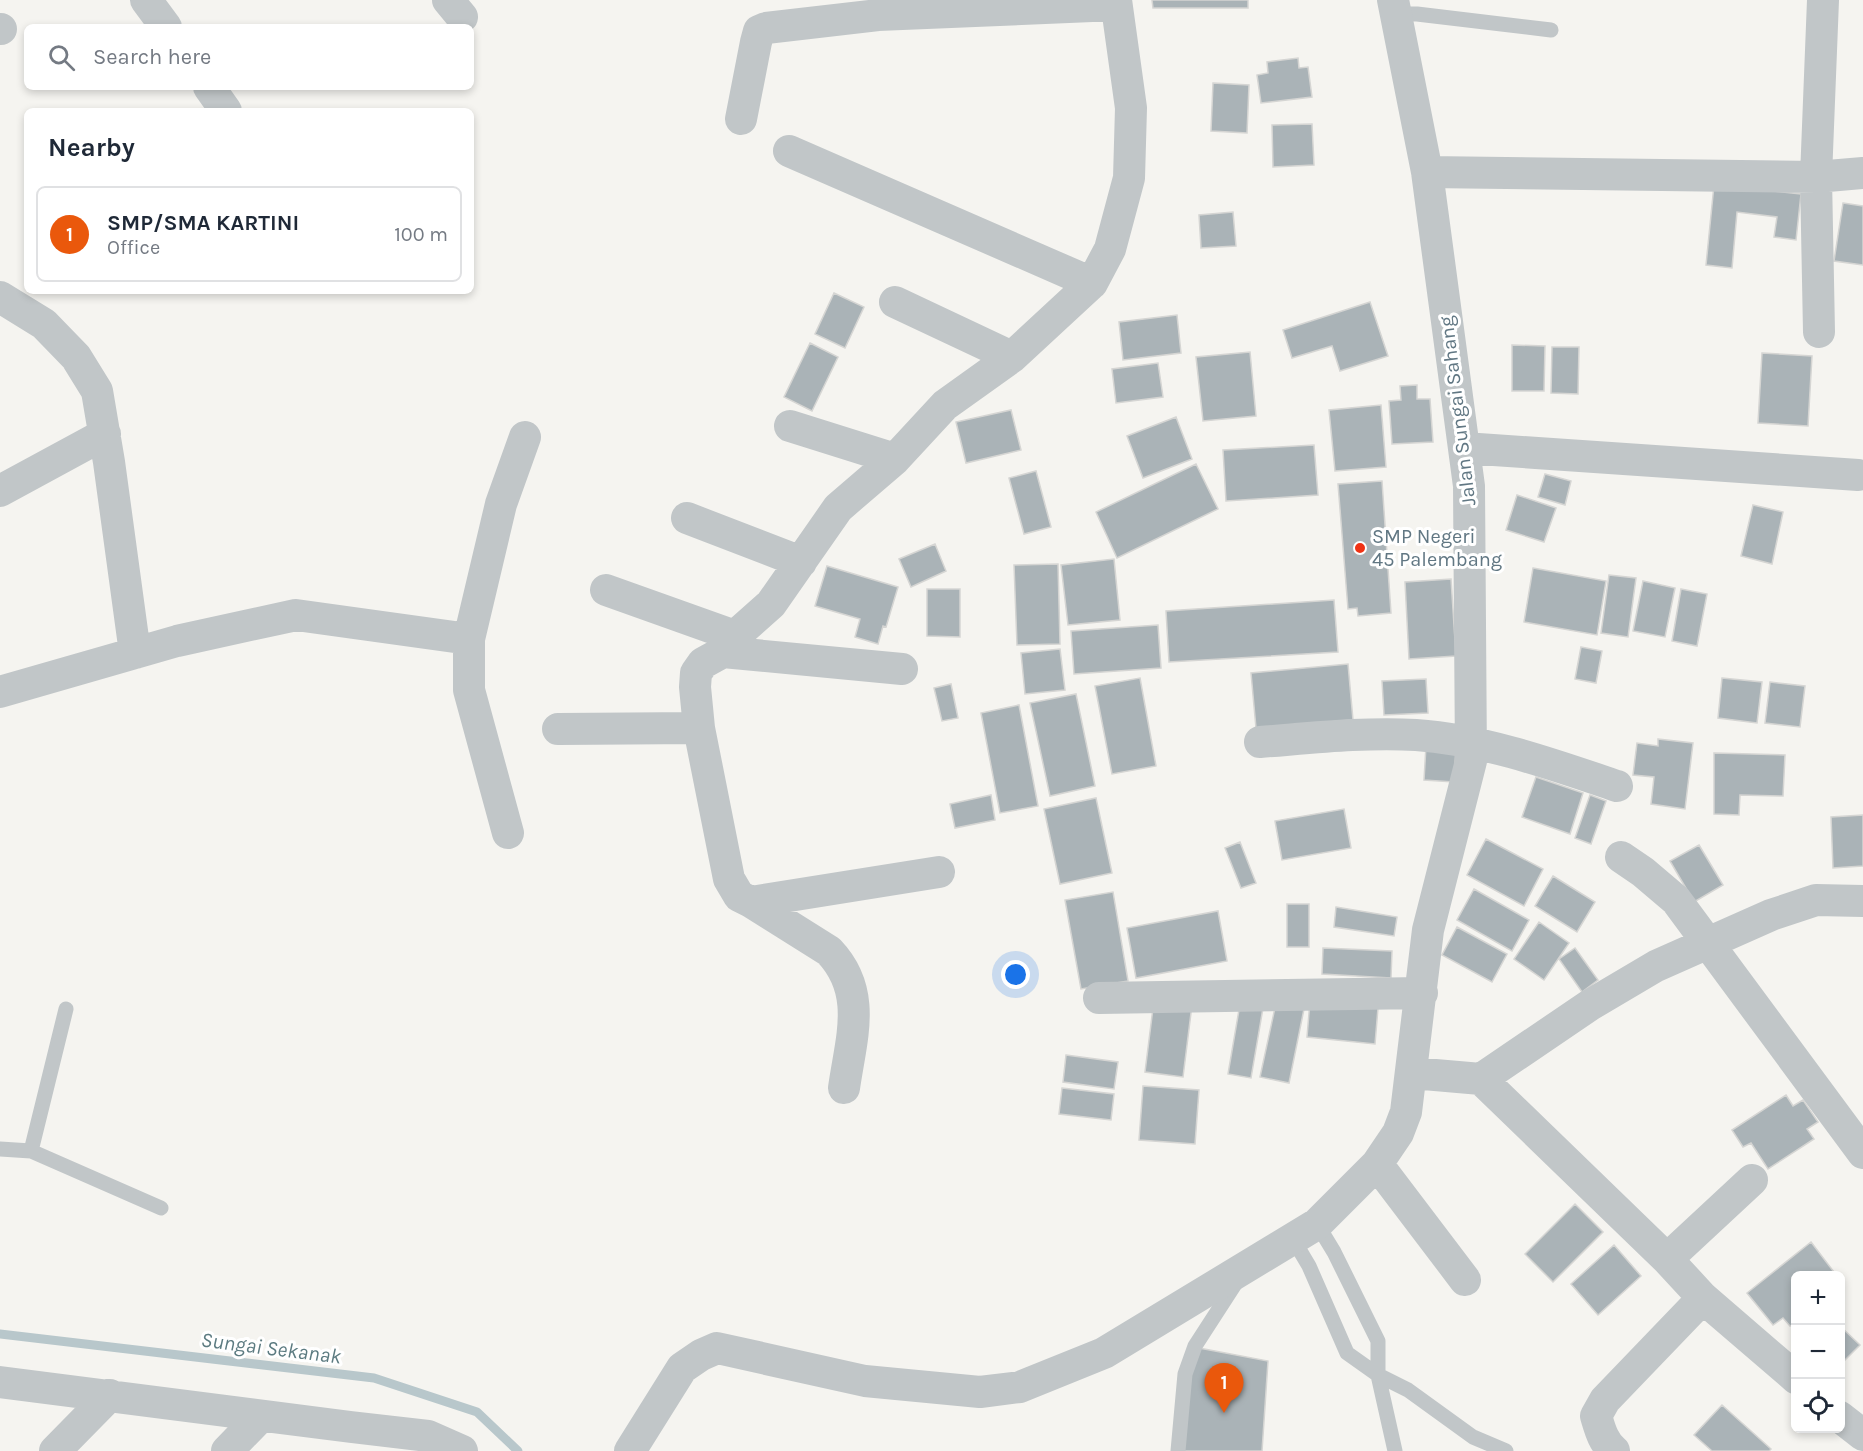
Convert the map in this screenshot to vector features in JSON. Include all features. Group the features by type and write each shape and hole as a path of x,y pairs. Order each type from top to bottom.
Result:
{"street":[{"path":"146,0 164,24"},
{"path":"1819,332 1816,177 1823,0"},
{"path":"741,120 756,42 759,31 766,28 878,15 1116,3 1131,108 1129,178 1110,249 1092,283 1012,357 945,405 895,459 838,508 771,604 729,644 703,663 696,673 699,728 729,879 740,896 829,951 847,976 855,1003 844,1088"},
{"name":"Jalan Sungai Sahang","path":"630,1451 682,1368 701,1355 717,1348 865,1382 980,1392 1020,1387 1104,1353 1305,1232 1377,1164 1398,1133 1406,1112 1412,1073 1428,930 1471,760 1471,743 1470,486 1427,172 1394,7"},
{"path":"211,90 224,108"},
{"path":"789,151 1092,283"},
{"path":"1427,172 1816,177 1863,173"},
{"path":"0,297 44,324 76,357 97,391 135,653"},
{"path":"896,302 1012,357"},
{"path":"790,426 895,459"},
{"path":"0,491 105,434"},
{"path":"508,833 469,690 469,639 501,504 525,437"},
{"path":"1464,448 1858,475"},
{"path":"687,518 801,562"},
{"path":"606,590 729,644 902,669"},
{"path":"0,692 177,641 296,615 469,639"},
{"path":"558,729 699,728"},
{"path":"1260,742 1332,736 1416,735 1471,743 1539,760 1617,786"},
{"path":"1621,857 1676,900 1863,1153"},
{"path":"751,902 939,872"},
{"path":"1481,1079 1590,1005 1656,966 1771,915 1815,900 1863,901"},
{"path":"1099,998 1422,993"},
{"path":"1412,1073 1481,1079 1667,1259 1703,1298 1791,1374"},
{"path":"1377,1164 1465,1280"},
{"path":"1667,1259 1752,1180"},
{"path":"1614,1451 1602,1434 1596,1416 1605,1400 1703,1298"},
{"path":"0,1382 428,1436 462,1451"},
{"path":"55,1451 110,1395"},
{"path":"227,1451 261,1416"},
{"path":"330,1451 351,1427"}],"lane":[{"path":"1394,7 1417,14 1551,30"},
{"path":"31,1151 66,1009"},
{"path":"0,1149 31,1151 161,1208"},
{"path":"1305,1232 1334,1252 1378,1341 1378,1375 1395,1451"},
{"path":"1305,1232 1309,1266 1347,1353 1378,1375 1408,1390 1473,1437 1506,1451"},
{"path":"1178,1451 1185,1374 1195,1346 1237,1284 1243,1270"}],"building":[{"path":"1152,0 1248,0 1248,8 1153,8"},
{"path":"1298,58 1299,68 1308,67 1312,97 1261,103 1257,75 1268,73 1267,62"},
{"path":"1213,83 1249,85 1247,133 1211,131"},
{"path":"1312,124 1314,165 1273,167 1272,125"},
{"path":"1714,185 1801,194 1796,240 1774,237 1777,217 1737,212 1732,268 1706,265"},
{"path":"1843,203 1863,206 1863,265 1834,261"},
{"path":"1233,212 1236,246 1201,248 1199,215"},
{"path":"834,293 864,307 845,348 815,334"},
{"path":"1370,302 1388,356 1340,371 1332,346 1292,358 1283,330"},
{"path":"1177,315 1181,353 1123,360 1119,322"},
{"path":"810,343 838,357 812,411 784,397"},
{"path":"1512,345 1545,346 1544,391 1512,391"},
{"path":"1552,347 1579,347 1578,394 1551,393"},
{"path":"1250,352 1256,416 1203,421 1196,357"},
{"path":"1762,353 1812,356 1808,426 1758,423"},
{"path":"1158,363 1163,397 1116,403 1112,369"},
{"path":"1417,385 1417,399 1430,399 1433,442 1392,444 1389,401 1401,400 1400,386"},
{"path":"1381,405 1386,467 1335,471 1329,410"},
{"path":"1011,410 1021,450 966,463 956,422"},
{"path":"1176,417 1192,459 1143,478 1127,436"},
{"path":"1314,445 1318,495 1226,501 1223,450"},
{"path":"1196,464 1218,509 1117,558 1096,512"},
{"path":"1036,471 1051,527 1024,534 1009,478"},
{"path":"1545,474 1571,481 1565,505 1538,497"},
{"path":"1382,481 1391,613 1358,616 1357,608 1348,609 1338,484"},
{"path":"1517,495 1556,508 1544,542 1506,530"},
{"path":"1753,505 1783,512 1772,564 1741,556"},
{"path":"935,544 946,571 911,587 899,559"},
{"path":"1114,559 1120,620 1068,625 1061,565"},
{"path":"1058,564 1060,644 1017,645 1014,565"},
{"path":"827,566 898,587 886,627 883,626 878,644 855,637 860,619 815,606"},
{"path":"1533,568 1606,581 1597,635 1524,622"},
{"path":"1609,575 1636,578 1628,637 1601,633"},
{"path":"1451,579 1456,656 1409,659 1405,582"},
{"path":"1643,581 1675,588 1665,637 1633,631"},
{"path":"927,589 960,589 960,637 927,636"},
{"path":"1681,589 1707,594 1697,646 1672,641"},
{"path":"1334,600 1338,652 1169,662 1166,611"},
{"path":"1158,625 1161,668 1074,674 1071,631"},
{"path":"1581,647 1602,651 1596,683 1575,679"},
{"path":"1060,649 1065,690 1025,694 1021,653"},
{"path":"1348,664 1353,720 1256,728 1251,673"},
{"path":"1140,678 1156,766 1112,774 1095,686"},
{"path":"1722,678 1762,682 1757,723 1718,718"},
{"path":"1426,679 1428,713 1384,715 1382,681"},
{"path":"1770,682 1805,686 1800,727 1765,723"},
{"path":"951,684 958,718 942,721 934,688"},
{"path":"1076,694 1095,786 1050,796 1030,703"},
{"path":"1019,705 1038,806 1000,813 981,713"},
{"path":"1658,739 1693,743 1685,809 1651,804 1654,777 1633,775 1637,743 1658,746"},
{"path":"1426,746 1456,747 1454,782 1424,780"},
{"path":"1714,753 1785,755 1783,796 1740,795 1739,815 1714,814"},
{"path":"1536,777 1583,793 1570,834 1522,817"},
{"path":"991,795 995,820 955,828 950,804"},
{"path":"1590,795 1606,801 1591,844 1575,838"},
{"path":"1096,798 1112,873 1060,884 1044,809"},
{"path":"1344,809 1351,848 1282,860 1275,821"},
{"path":"1863,815 1863,866 1833,868 1831,817"},
{"path":"1486,839 1543,869 1524,906 1467,875"},
{"path":"1240,842 1256,883 1241,888 1225,848"},
{"path":"1699,845 1723,885 1694,902 1670,861"},
{"path":"1553,876 1595,902 1577,932 1535,906"},
{"path":"1474,889 1529,920 1512,951 1457,920"},
{"path":"1113,892 1128,981 1081,989 1065,900"},
{"path":"1287,904 1309,904 1309,947 1287,947"},
{"path":"1336,907 1397,917 1394,936 1334,927"},
{"path":"1218,911 1227,961 1136,978 1127,928"},
{"path":"1539,922 1569,943 1544,980 1514,959"},
{"path":"1457,927 1507,954 1492,982 1442,955"},
{"path":"1323,948 1392,951 1391,978 1322,974"},
{"path":"1575,948 1598,980 1582,992 1559,959"},
{"path":"1154,1000 1192,1005 1183,1077 1145,1072"},
{"path":"1310,1001 1378,1008 1375,1044 1307,1037"},
{"path":"1276,1003 1304,1009 1289,1083 1260,1077"},
{"path":"1240,1004 1263,1008 1251,1078 1228,1074"},
{"path":"1066,1055 1118,1062 1114,1089 1063,1082"},
{"path":"1143,1086 1199,1090 1195,1144 1139,1140"},
{"path":"1062,1088 1114,1094 1111,1120 1059,1114"},
{"path":"1786,1095 1793,1106 1803,1100 1818,1122 1807,1129 1814,1139 1768,1169 1751,1143 1743,1147 1732,1130"},
{"path":"1575,1204 1603,1232 1553,1282 1525,1254"},
{"path":"1811,1242 1833,1271 1791,1271 1790,1326 1783,1318 1773,1325 1747,1293"},
{"path":"1614,1245 1641,1276 1598,1315 1571,1284"},
{"path":"1845,1331 1860,1345 1845,1360"},
{"path":"1199,1348 1268,1361 1262,1451 1181,1451 1188,1375"},
{"path":"1722,1405 1771,1449 1769,1451 1712,1451 1694,1435"}],"waterway":[{"name":"Sungai Sekanak","path":"0,1334 374,1378 477,1412 518,1451"}],"place":[{"name":"SMP Negeri 45 Palembang","path":"1360,548"},
{"name":"SMP/SMA KARTINI","path":"1224,1413"}]}
